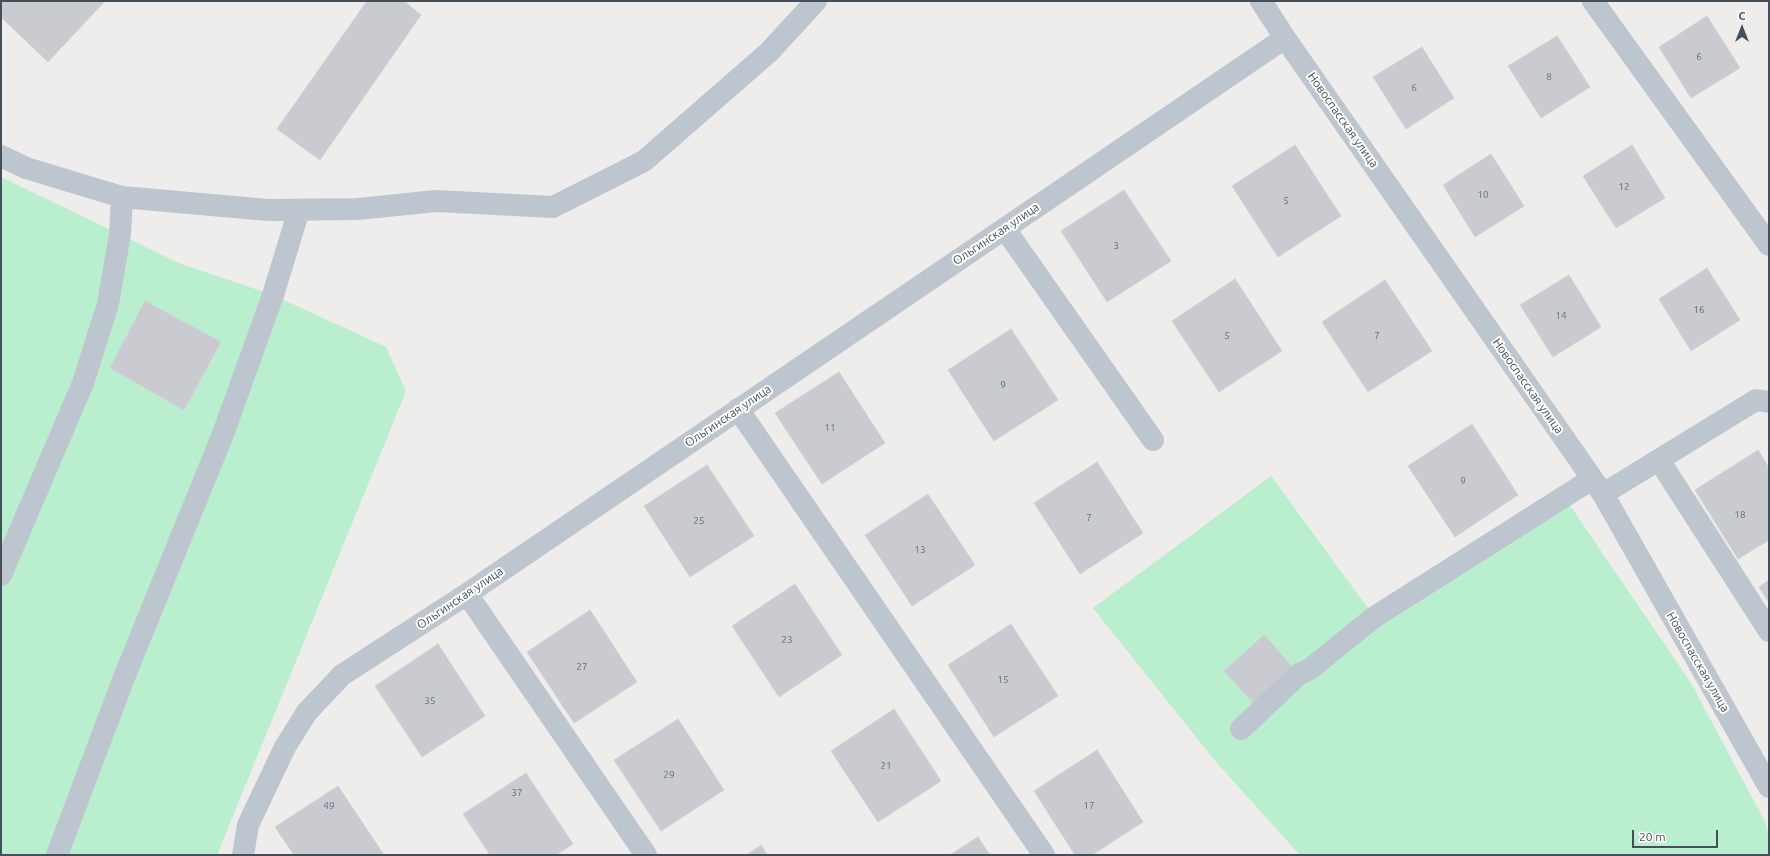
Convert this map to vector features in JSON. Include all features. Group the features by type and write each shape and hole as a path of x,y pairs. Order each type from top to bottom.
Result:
{"street":[{"path":"1,156 26,168 122,197 268,210 358,210 436,201 552,207 644,161 769,52 816,1"},
{"name":"Новоспасская улица","path":"1261,1 1285,38 1597,486 1769,787"},
{"path":"1593,1 1769,246"},
{"name":"Ольгинская улица","path":"244,855 248,825 285,747 307,712 342,675 467,594 1285,38"},
{"path":"1,575 83,383 108,304 120,234 122,197"},
{"path":"58,855 125,675 223,434 273,295 299,210"},
{"path":"1005,229 1153,440"},
{"path":"1241,729 1299,674 1310,669 1374,618 1597,486 1658,460 1756,400 1769,402"},
{"path":"738,409 1044,855"},
{"path":"1658,460 1769,631"},
{"path":"467,594 646,855"}],"green space":[{"path":"1,177 181,264 273,295 386,347 406,391 217,855 1,855"},
{"path":"1271,476 1381,626 1569,504 1691,683 1765,822 1769,836 1769,855 1300,855 1216,762 1093,608"}],"building":[{"path":"1,1 105,1 48,62 1,17"},
{"path":"367,1 404,1 421,15 320,160 277,129"},
{"path":"1707,16 1740,68 1691,98 1659,47"},
{"path":"1557,36 1590,87 1541,118 1508,66"},
{"path":"1422,47 1454,98 1406,129 1373,77"},
{"path":"1295,145 1341,216 1278,257 1232,186"},
{"path":"1632,145 1665,198 1616,228 1583,176"},
{"path":"1491,154 1524,206 1475,237 1443,185"},
{"path":"1124,190 1171,261 1107,302 1061,231"},
{"path":"1707,268 1740,320 1691,351 1659,299"},
{"path":"1569,275 1601,327 1553,357 1520,305"},
{"path":"1235,279 1282,351 1219,392 1172,321"},
{"path":"1385,280 1432,351 1368,392 1322,322"},
{"path":"145,301 221,342 184,410 110,368"},
{"path":"1011,329 1058,400 994,441 948,370"},
{"path":"839,372 885,443 822,484 775,413"},
{"path":"1472,424 1518,495 1455,537 1408,466"},
{"path":"1758,450 1769,468 1769,540 1738,559 1695,490"},
{"path":"1097,462 1143,533 1080,574 1034,503"},
{"path":"707,465 754,536 690,577 644,506"},
{"path":"928,494 975,565 912,606 865,535"},
{"path":"1769,580 1769,603 1759,587"},
{"path":"795,584 842,655 779,697 732,626"},
{"path":"590,610 637,682 574,723 527,652"},
{"path":"1011,624 1058,696 994,737 948,665"},
{"path":"1264,635 1299,674 1259,709 1224,671"},
{"path":"438,644 485,716 422,757 375,686"},
{"path":"894,709 941,781 878,822 831,751"},
{"path":"678,719 724,790 661,831 614,760"},
{"path":"1097,750 1143,822 1092,855 1075,855 1034,791"},
{"path":"526,773 573,844 556,855 490,855 463,814"},
{"path":"338,786 384,855 294,855 275,827"},
{"path":"978,837 990,855 950,855"},
{"path":"761,845 767,855 747,855"}]}
